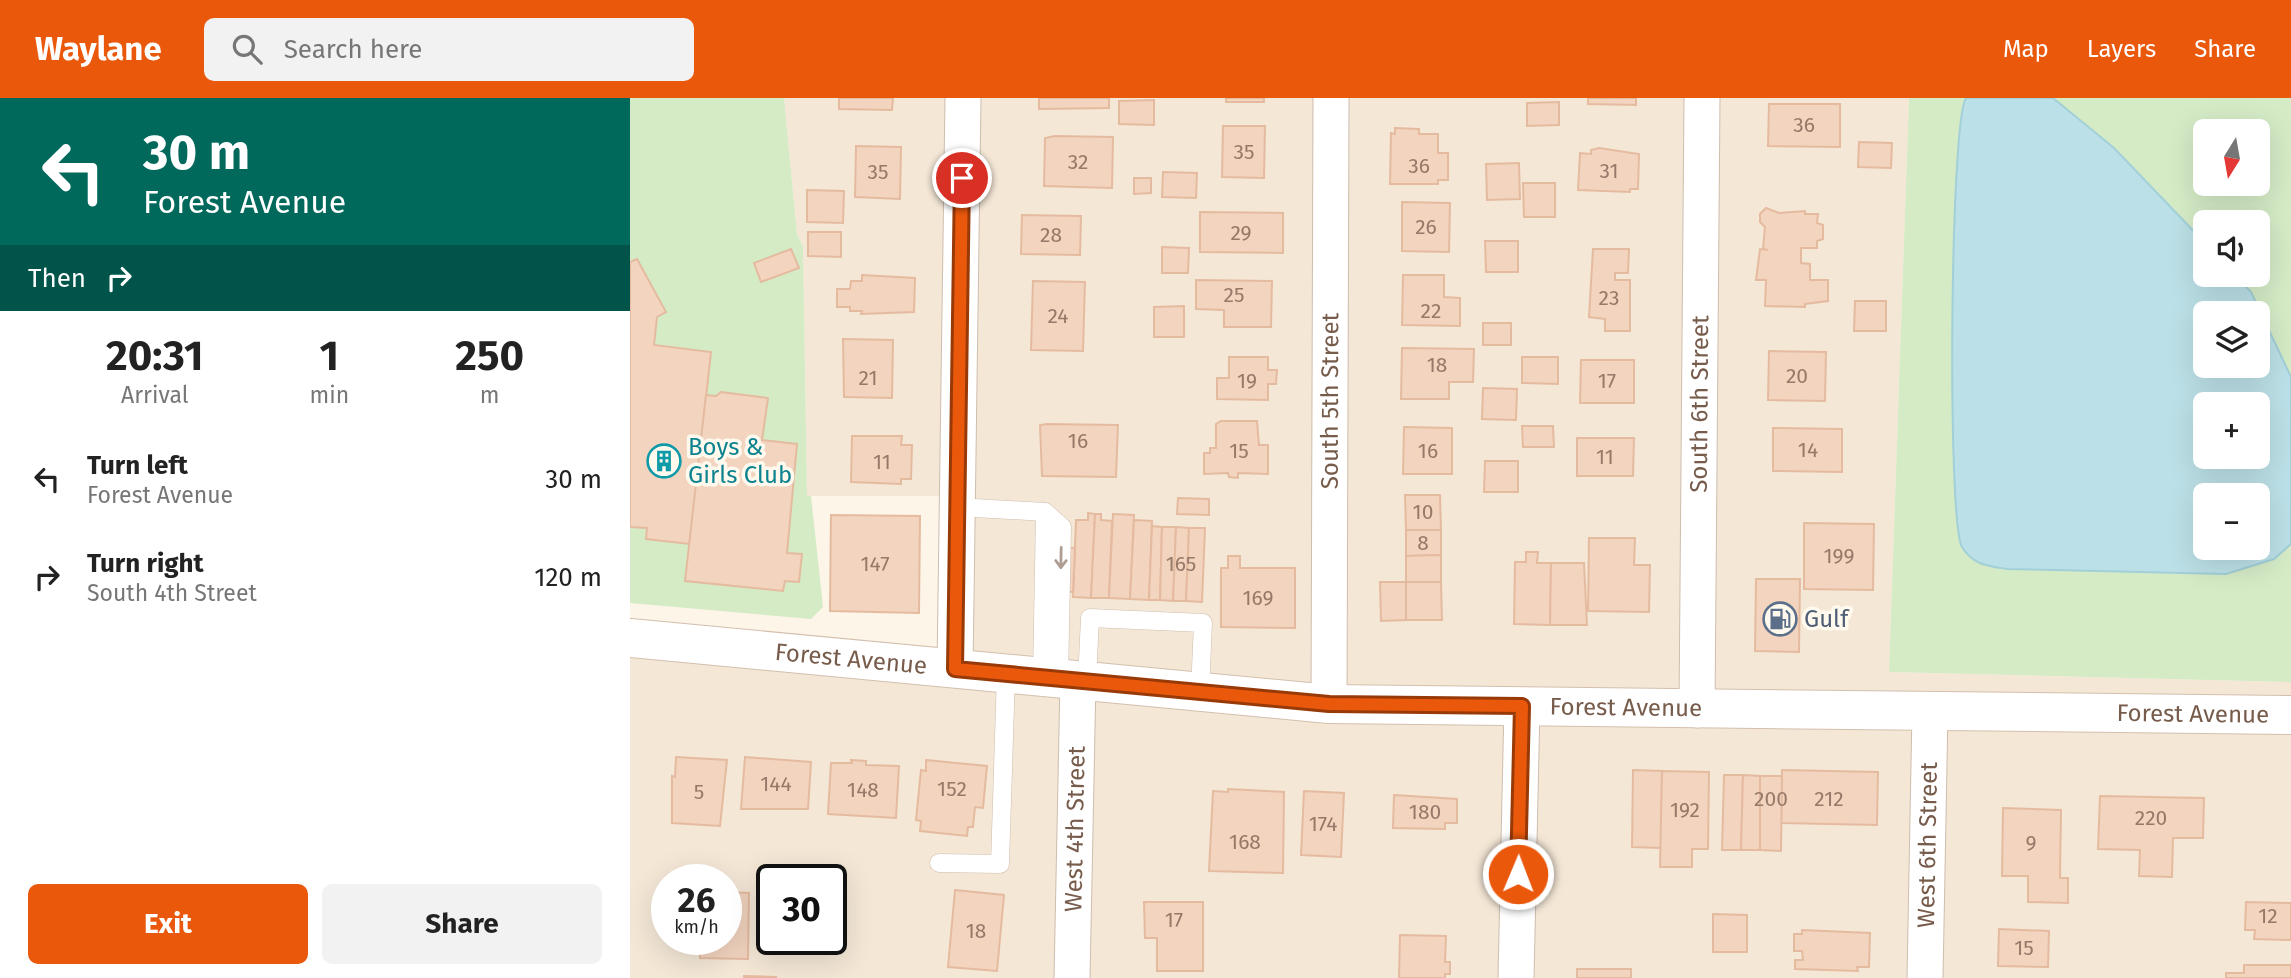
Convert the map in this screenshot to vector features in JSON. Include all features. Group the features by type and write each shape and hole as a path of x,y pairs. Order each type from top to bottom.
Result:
{"main road":[{"name":"Forest Avenue","path":"630,638 1329,704 2291,715"}],"street":[{"path":"955,669 963,98"},
{"name":"South 5th Street","path":"1329,704 1331,98"},
{"name":"South 6th Street","path":"1697,710 1702,98"},
{"name":"West 4th Street","path":"1055,678 1072,978"},
{"path":"1516,978 1522,706"},
{"name":"West 6th Street","path":"1925,978 1930,711"}],"lane":[{"path":"957,507 1045,512 1062,527 1055,678"},
{"path":"939,863 1000,864 1055,678 1090,618 1203,623 1200,692"}],"shaded area":[{"path":"784,98 1909,98 1889,672 2291,682 2291,978 630,978 630,638 954,669 957,496 807,496 803,246 797,234"}],"green space":[{"path":"630,98 784,98 797,234 803,246 807,495 811,496 823,607 811,619 630,603"},
{"path":"1909,98 2291,98 2291,682 1889,672"}],"water":[{"path":"1966,98 2053,98 2114,148 2193,230 2193,287 2246,287 2251,292 2255,301 2193,301 2193,378 2270,378 2270,332 2291,377 2291,544 2274,559 2226,574 2007,569 1976,561 1966,553 1962,547 1957,521 1952,400 1957,174"}],"building":[{"path":"839,98 893,98 892,110 839,109"},
{"path":"1039,98 1109,98 1109,108 1039,109"},
{"path":"1226,98 1264,98 1264,102 1226,102"},
{"path":"1588,98 1636,98 1636,105 1588,104"},
{"path":"1154,100 1154,125 1119,124 1119,101"},
{"path":"1559,102 1559,125 1527,126 1527,103"},
{"path":"1769,104 1840,104 1840,147 1768,146"},
{"path":"1223,126 1265,126 1264,178 1222,177"},
{"path":"1395,128 1419,129 1419,134 1438,134 1438,153 1448,153 1448,180 1438,180 1438,184 1390,184 1391,133 1395,134"},
{"path":"1113,137 1112,188 1044,186 1045,138"},
{"path":"1859,142 1892,143 1891,168 1858,167"},
{"path":"856,146 901,147 900,199 855,197"},
{"path":"1599,148 1639,154 1638,189 1630,189 1630,192 1578,190 1580,153 1591,154 1591,150"},
{"path":"1519,163 1520,199 1487,200 1486,164"},
{"path":"1163,172 1197,173 1196,198 1162,197"},
{"path":"1134,178 1151,178 1151,193 1134,194"},
{"path":"1523,183 1555,183 1555,217 1524,217"},
{"path":"807,190 844,191 843,223 807,222"},
{"path":"1402,202 1450,203 1449,252 1402,251"},
{"path":"1766,208 1779,213 1805,211 1805,214 1818,214 1817,223 1823,225 1823,239 1817,241 1817,248 1801,248 1801,263 1810,264 1810,280 1828,280 1828,301 1805,304 1805,307 1765,306 1766,280 1756,280 1760,249 1768,250 1763,249 1765,227 1760,222 1760,214"},
{"path":"1200,212 1283,213 1283,253 1200,252"},
{"path":"1022,215 1081,216 1080,255 1021,254"},
{"path":"808,232 841,232 841,257 808,256"},
{"path":"1485,241 1518,241 1518,272 1486,272"},
{"path":"1162,247 1189,248 1188,273 1162,273"},
{"path":"791,249 799,268 761,282 754,263"},
{"path":"1593,249 1629,249 1628,273 1615,273 1615,280 1630,280 1630,331 1605,331 1605,319 1589,317"},
{"name":"Boys & Girls Club","path":"637,259 666,312 657,317 654,345 711,352 690,544 646,539 647,528 630,527 630,262"},
{"path":"862,275 915,278 914,312 861,314 862,311 850,311 850,307 837,307 837,289 850,289 851,281 862,281"},
{"path":"1403,275 1444,275 1444,297 1460,298 1460,326 1402,325"},
{"path":"1196,280 1272,281 1271,327 1224,327 1224,310 1196,309"},
{"path":"1033,281 1085,282 1083,351 1031,350"},
{"path":"1855,301 1886,301 1886,331 1854,331"},
{"path":"1184,306 1184,337 1154,337 1154,307"},
{"path":"1483,323 1511,323 1511,345 1483,345"},
{"path":"843,339 893,340 892,398 844,397"},
{"path":"1402,348 1474,349 1473,382 1449,382 1449,399 1401,399"},
{"path":"1769,351 1826,352 1825,401 1768,400"},
{"path":"1229,357 1268,357 1268,370 1277,370 1276,384 1268,384 1268,400 1217,399 1217,378 1229,378"},
{"path":"1522,357 1558,357 1558,384 1522,383"},
{"path":"1581,360 1634,360 1634,403 1580,403"},
{"path":"1483,388 1517,389 1516,420 1482,419"},
{"path":"721,392 768,398 762,440 797,444 787,553 802,554 799,582 785,581 783,591 685,581 706,395 716,396"},
{"path":"1221,421 1257,421 1259,445 1268,445 1268,474 1238,473 1238,478 1229,477 1228,473 1204,474 1204,453 1210,453 1210,448 1216,448 1216,424"},
{"path":"1040,425 1118,425 1116,477 1042,476"},
{"path":"1522,426 1553,426 1554,447 1523,447"},
{"path":"1404,427 1452,428 1452,474 1403,474"},
{"path":"1773,428 1842,429 1842,472 1773,471"},
{"path":"852,436 902,436 901,445 912,445 911,479 901,479 901,484 851,482"},
{"path":"1577,438 1634,438 1633,476 1577,476"},
{"path":"1485,461 1518,461 1518,492 1484,492"},
{"path":"1405,495 1440,495 1441,530 1406,530"},
{"path":"1178,498 1209,499 1209,515 1177,514"},
{"path":"1088,513 1095,514 1091,598 1073,597 1076,520 1088,520"},
{"path":"1095,514 1101,514 1101,520 1112,521 1109,598 1091,598"},
{"path":"1113,514 1134,515 1130,599 1109,598"},
{"path":"831,515 920,516 919,613 830,611"},
{"path":"1134,520 1152,521 1149,600 1130,599"},
{"path":"1804,523 1874,524 1873,590 1804,589"},
{"path":"1152,526 1162,527 1160,600 1149,600"},
{"path":"1162,527 1176,527 1173,601 1160,600"},
{"path":"1176,527 1189,528 1186,601 1173,601"},
{"path":"1189,528 1205,528 1202,602 1186,601"},
{"path":"1406,530 1441,530 1441,555 1406,556"},
{"path":"1589,538 1635,538 1634,565 1650,565 1649,612 1588,611"},
{"path":"1051,547 1075,548 1073,592 1049,591"},
{"path":"1526,552 1538,552 1537,563 1551,563 1550,625 1514,624 1515,562 1526,562"},
{"path":"1441,555 1441,582 1406,582 1406,556"},
{"path":"1228,556 1240,556 1240,568 1295,568 1295,628 1221,627 1221,568 1228,568"},
{"path":"1551,563 1584,563 1587,625 1550,625"},
{"path":"1756,579 1800,579 1799,652 1755,651"},
{"path":"1380,582 1406,582 1406,620 1381,621"},
{"path":"1406,582 1441,582 1442,620 1406,620"},
{"path":"676,757 727,760 720,826 672,823 672,776 675,777"},
{"path":"745,757 811,762 808,809 741,809"},
{"path":"851,760 866,761 866,765 899,766 896,818 828,814 831,763 852,763"},
{"path":"926,760 987,766 983,808 975,807 973,827 968,827 967,836 920,831 921,821 916,820 921,770 926,771"},
{"path":"1633,770 1662,771 1661,848 1632,847"},
{"path":"1782,770 1878,772 1877,825 1781,823"},
{"path":"1662,771 1709,772 1708,849 1692,849 1692,867 1660,867"},
{"path":"1724,775 1743,775 1741,850 1722,850"},
{"path":"1743,775 1760,776 1760,850 1741,850"},
{"path":"1760,776 1782,776 1781,851 1760,850"},
{"path":"1228,789 1284,792 1283,873 1209,871 1213,791 1228,792"},
{"path":"1304,791 1344,793 1341,857 1301,855"},
{"path":"1394,795 1457,799 1457,823 1445,823 1445,829 1393,828"},
{"path":"2100,796 2204,798 2203,838 2173,838 2172,877 2139,876 2140,850 2098,849"},
{"path":"2003,808 2061,810 2060,878 2068,878 2068,903 2028,902 2028,876 2002,876"},
{"path":"955,890 1004,895 997,971 948,967"},
{"path":"742,893 749,893 748,959 700,958 700,955 742,955"},
{"path":"1144,902 1203,902 1203,971 1157,971 1157,938 1145,938"},
{"path":"2246,902 2291,903 2291,940 2254,939 2255,930 2245,930"},
{"path":"1713,914 1747,915 1747,952 1713,952"},
{"path":"1999,929 2049,931 2048,967 1998,966"},
{"path":"1802,930 1870,933 1869,967 1857,967 1858,971 1795,969 1795,960 1803,960 1802,951 1794,951 1794,934 1802,934"},
{"path":"1400,935 1446,936 1445,962 1450,962 1450,974 1445,974 1445,978 1399,978"},
{"path":"2244,965 2291,965 2291,978 2226,978 2226,973 2244,973"},
{"path":"1577,969 1631,969 1631,978 1577,978"},
{"path":"776,977 776,978 744,978"}],"place":[{"name":"Boys & Girls Club","path":"664,461"},
{"name":"Gulf","path":"1780,619"}],"route":[{"path":"962,178 955,669 1329,704 1522,706 1518,874"}]}
